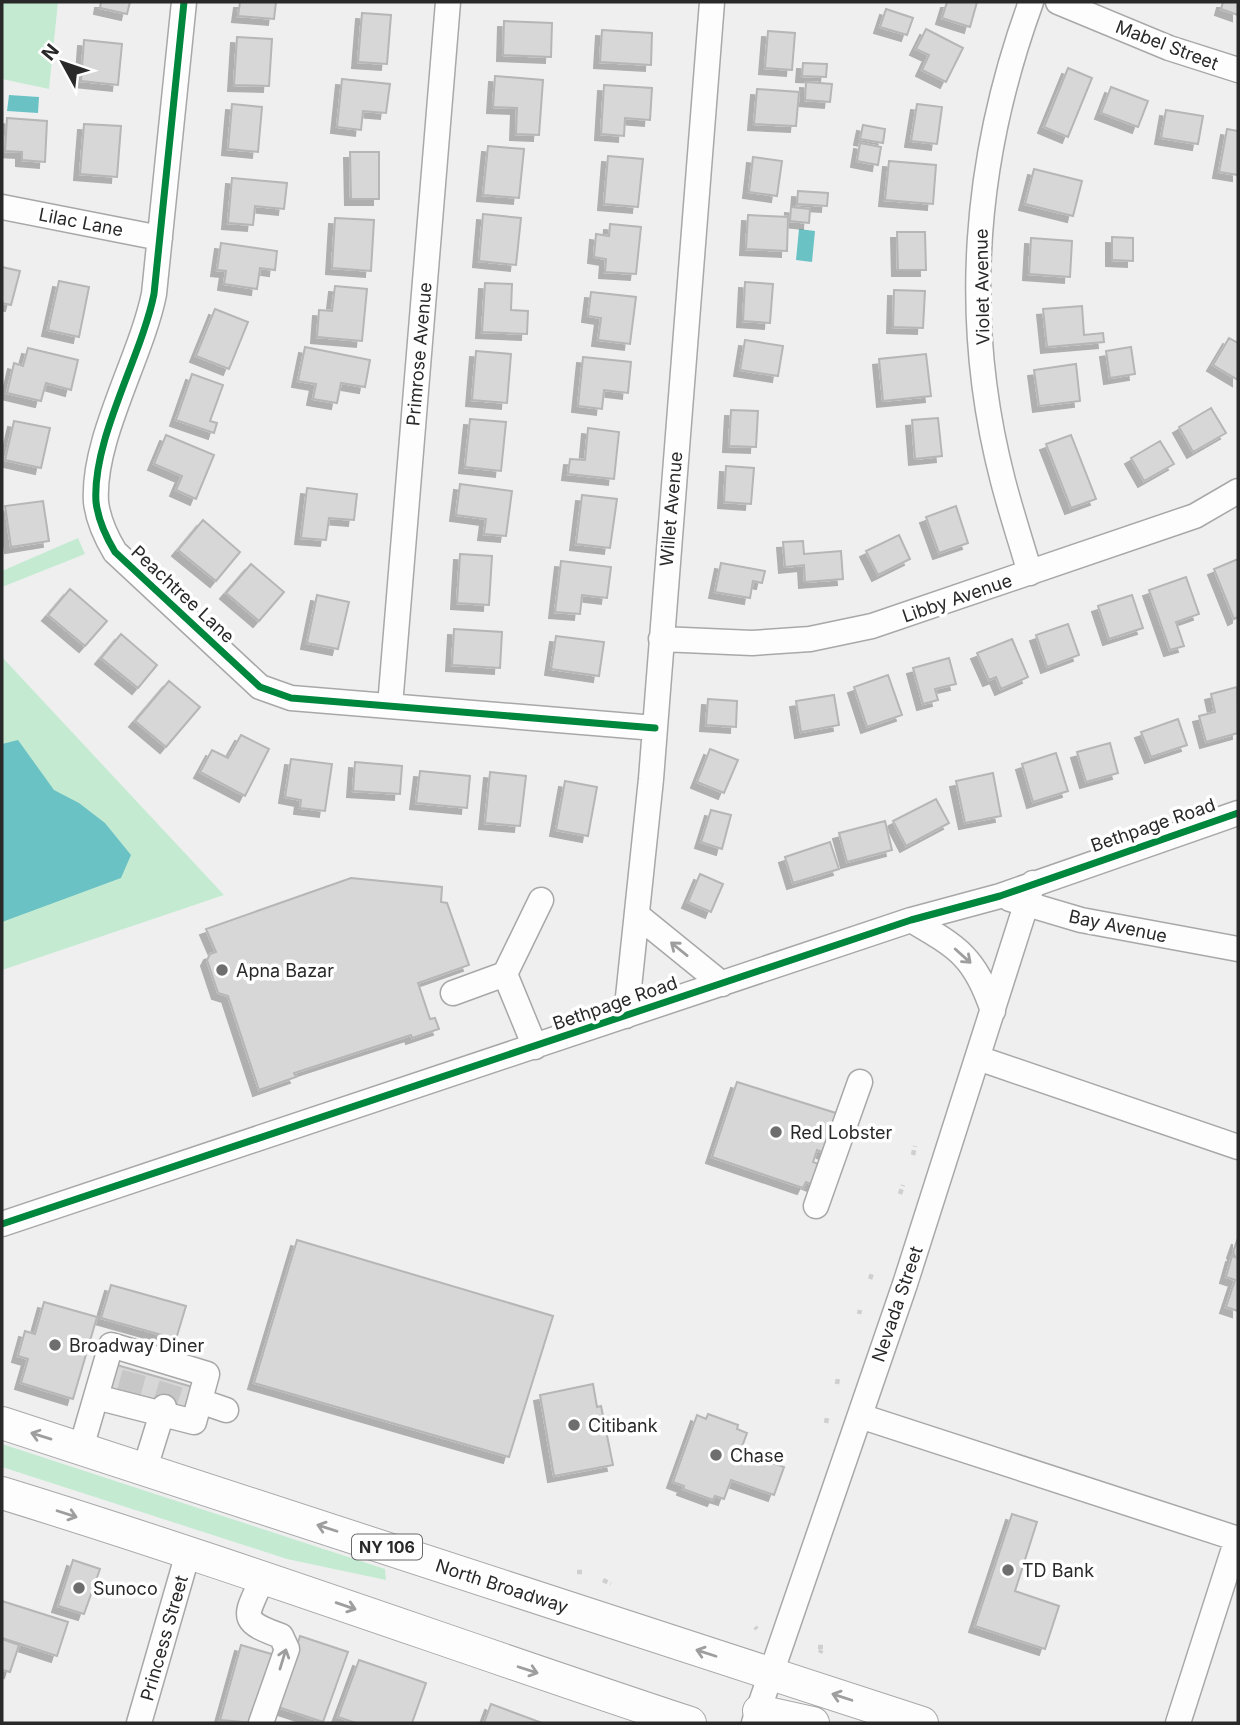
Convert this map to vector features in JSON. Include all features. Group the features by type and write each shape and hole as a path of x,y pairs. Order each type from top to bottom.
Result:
{"main road":[{"name":"North Broadway","path":"2,1423 922,1723"},
{"path":"2,1493 263,1577 690,1723"},
{"path":"756,1717 813,1723"}],"street":[{"name":"Peachtree Lane","path":"184,2 160,238 147,327 99,469 96,503 106,537 136,573 260,687 291,698 654,728"},
{"name":"Primrose Avenue","path":"390,706 448,2"},
{"name":"Willet Avenue","path":"626,1016 654,728 712,2"},
{"name":"Violet Avenue","path":"1030,573 1003,480 990,415 979,322 978,254 984,177 992,134 1014,48 1031,2"},
{"name":"Mabel Street","path":"1058,2 1169,48 1238,70"},
{"name":"Lilac Lane","path":"2,206 160,238"},
{"name":"Libby Avenue","path":"661,639 752,643 810,639 872,626 1195,516 1238,491"},
{"name":"Bethpage Road","path":"1030,893 1238,813"},
{"name":"Bay Avenue","path":"1000,896 1030,893 1081,920 1238,949"},
{"name":"Nevada Street","path":"756,1717 860,1416 1030,893"},
{"name":"Bethpage Road","path":"2,1224 911,920 1000,896"},
{"path":"453,993 505,974 541,900"},
{"path":"637,915 722,984"},
{"path":"911,920 939,937 976,968 993,1011"},
{"path":"505,974 535,1047"},
{"path":"978,1059 1238,1147"},
{"path":"816,1206 860,1082"},
{"path":"81,1448 96,1396 111,1345 137,1361 174,1372 207,1374 194,1422 127,1400 96,1396"},
{"path":"200,1401 226,1410"},
{"path":"145,1468 163,1410"},
{"path":"860,1416 1238,1539 1178,1723"},
{"name":"Princess Street","path":"139,1723 188,1553"},
{"path":"261,1723 286,1649 281,1636 252,1625 249,1620 249,1610 263,1577"}],"path":[{"path":"913,1155 915,1146"},
{"path":"901,1195 903,1185"},
{"path":"870,1279 873,1272"},
{"path":"603,1580 611,1584"}],"green space":[{"path":"2,2 58,2 49,89 2,79"},
{"path":"78,538 85,554 2,587 2,571"},
{"path":"2,657 224,895 2,970"},
{"path":"2,1444 385,1569 386,1580 287,1559 2,1467"}],"water":[{"path":"9,95 39,97 38,113 7,111"},
{"path":"799,229 815,231 812,262 796,260"},
{"path":"18,740 54,790 79,803 105,823 131,855 121,878 2,922 2,744"}],"building":[{"path":"101,2 130,2 127,14 100,8"},
{"path":"240,2 276,2 274,19 238,16"},
{"path":"947,2 977,2 970,27 942,18"},
{"path":"1223,2 1238,2 1238,15 1221,9"},
{"path":"886,9 913,18 907,35 880,27"},
{"path":"362,13 391,15 387,64 358,62"},
{"path":"504,21 552,23 551,57 503,55"},
{"path":"926,29 963,48 946,82 922,70 929,55 916,49"},
{"path":"602,30 652,33 651,65 600,62"},
{"path":"768,31 795,33 792,70 765,68"},
{"path":"237,37 272,39 269,86 234,85"},
{"path":"84,40 122,44 118,85 81,81"},
{"path":"803,63 827,64 826,77 802,76"},
{"path":"1068,68 1092,78 1068,137 1044,127"},
{"path":"495,76 543,80 539,135 516,134 517,108 493,107"},
{"path":"342,79 390,84 386,113 363,111 361,130 337,127"},
{"path":"806,82 832,84 830,102 805,100"},
{"path":"604,85 652,88 650,120 625,118 624,136 601,134"},
{"path":"1111,87 1148,101 1138,127 1101,113"},
{"path":"757,89 799,92 796,126 754,124"},
{"path":"232,104 262,107 258,152 228,149"},
{"path":"917,104 942,107 937,144 911,141"},
{"path":"1166,110 1203,116 1198,144 1161,138"},
{"path":"7,118 47,121 45,162 22,160 22,152 5,151"},
{"path":"84,124 121,126 117,177 80,174"},
{"path":"863,125 885,129 883,143 860,139"},
{"path":"1227,129 1238,131 1238,175 1219,172"},
{"path":"860,143 881,147 878,165 857,161"},
{"path":"488,146 524,149 519,198 483,195"},
{"path":"350,152 379,152 379,199 351,199"},
{"path":"608,156 643,159 638,207 604,204"},
{"path":"753,157 782,161 777,196 749,192"},
{"path":"889,161 936,165 933,204 885,200"},
{"path":"1034,169 1082,181 1073,216 1025,204"},
{"path":"232,178 287,183 284,209 255,206 253,225 228,223"},
{"path":"798,191 828,193 827,206 797,204"},
{"path":"791,207 810,209 809,223 790,221"},
{"path":"483,214 521,218 516,265 479,261"},
{"path":"748,215 788,217 787,251 746,249"},
{"path":"335,218 374,220 371,271 332,268"},
{"path":"610,224 641,227 636,274 605,272 606,259 594,257 596,234 609,236"},
{"path":"897,232 925,232 926,270 898,270"},
{"path":"1112,237 1133,238 1133,261 1112,260"},
{"path":"1031,238 1072,241 1070,277 1029,274"},
{"path":"221,243 277,251 275,270 260,268 257,289 224,284 226,271 217,270"},
{"path":"2,267 20,271 11,305 2,303"},
{"path":"59,281 89,287 79,337 48,330"},
{"path":"745,282 773,284 770,323 743,321"},
{"path":"485,283 512,284 511,310 528,311 527,334 482,332"},
{"path":"335,286 367,289 362,341 317,337 319,310 332,311"},
{"path":"894,290 925,291 923,328 893,327"},
{"path":"591,292 636,297 630,344 598,340 601,318 588,316"},
{"path":"1082,306 1084,335 1103,333 1104,342 1047,347 1043,309"},
{"path":"215,309 248,322 229,369 196,356"},
{"path":"1229,338 1238,343 1238,380 1213,365"},
{"path":"745,340 783,346 778,376 740,370"},
{"path":"305,347 370,360 365,387 341,383 337,403 313,399 316,384 298,381"},
{"path":"1131,347 1135,374 1110,378 1106,351"},
{"path":"28,348 78,360 71,390 46,383 41,401 7,393 14,363 23,366"},
{"path":"476,351 511,354 507,403 472,400"},
{"path":"926,354 931,396 883,401 879,359"},
{"path":"583,357 631,362 628,393 604,390 602,409 578,406"},
{"path":"1076,364 1080,401 1039,406 1034,370"},
{"path":"192,374 223,385 210,421 217,423 214,433 176,420"},
{"path":"1211,408 1226,433 1193,452 1179,427"},
{"path":"731,410 758,411 756,447 729,446"},
{"path":"938,418 942,456 915,459 912,420"},
{"path":"470,419 506,422 501,471 465,467"},
{"path":"14,421 50,428 41,468 5,460"},
{"path":"588,428 619,432 614,479 568,474 570,459 585,460"},
{"path":"166,435 214,455 196,499 176,490 182,476 154,464"},
{"path":"1071,435 1096,499 1071,508 1046,444"},
{"path":"1160,441 1174,464 1144,481 1131,458"},
{"path":"726,466 754,468 751,504 724,502"},
{"path":"460,484 512,491 506,536 484,534 486,519 456,515"},
{"path":"307,488 357,494 354,520 329,518 326,540 301,538"},
{"path":"582,495 617,499 610,548 576,544"},
{"path":"43,501 49,541 11,547 5,506"},
{"path":"956,506 968,543 939,553 926,517"},
{"path":"203,520 240,552 216,581 178,550"},
{"path":"899,535 910,559 878,575 866,551"},
{"path":"803,541 804,554 841,551 843,579 805,582 804,565 785,567 783,542"},
{"path":"460,554 492,556 489,605 457,603"},
{"path":"1238,559 1238,617 1234,619 1214,569"},
{"path":"561,561 611,567 607,598 582,595 580,614 555,612"},
{"path":"721,563 765,571 762,583 753,581 750,598 715,592"},
{"path":"251,564 284,592 259,621 226,593"},
{"path":"1186,577 1199,614 1176,622 1184,646 1170,650 1149,590"},
{"path":"70,589 107,621 85,646 48,615"},
{"path":"317,595 349,602 338,649 307,643"},
{"path":"1132,595 1143,628 1109,639 1098,606"},
{"path":"1068,624 1079,655 1047,667 1036,635"},
{"path":"454,629 502,632 500,668 452,665"},
{"path":"121,634 157,665 138,688 101,658"},
{"path":"556,636 604,642 599,676 551,669"},
{"path":"1012,639 1028,677 1001,689 996,677 989,680 977,653"},
{"path":"949,658 956,684 935,689 938,700 923,704 913,668"},
{"path":"888,675 902,715 867,727 854,687"},
{"path":"169,681 200,707 166,747 135,721"},
{"path":"1237,687 1238,733 1206,742 1199,716 1215,712 1211,694"},
{"path":"834,695 839,725 801,732 796,701"},
{"path":"708,699 737,701 736,727 706,725"},
{"path":"1178,719 1187,745 1151,757 1141,732"},
{"path":"241,735 269,749 245,796 200,772 212,750 228,758"},
{"path":"1110,743 1118,773 1086,782 1077,752"},
{"path":"710,749 738,760 724,793 697,782"},
{"path":"1056,753 1068,791 1033,802 1022,764"},
{"path":"291,759 332,764 325,811 300,808 301,800 285,797"},
{"path":"355,762 402,766 400,794 353,791"},
{"path":"420,771 470,776 467,808 416,803"},
{"path":"490,772 526,776 520,826 485,823"},
{"path":"993,773 1001,816 965,823 956,781"},
{"path":"565,781 597,787 588,836 556,830"},
{"path":"936,799 949,823 906,846 893,821"},
{"path":"711,810 731,815 722,849 701,842"},
{"path":"885,821 892,850 847,862 839,833"},
{"path":"830,842 839,869 793,883 785,857"},
{"path":"700,874 723,884 711,912 688,902"},
{"path":"351,878 442,887 441,902 447,903 469,965 418,983 430,1019 435,1018 439,1029 412,1038 411,1035 294,1073 296,1077 259,1090 228,996 218,993 207,960 210,954 216,952 206,929"},
{"name":"Red Lobster","path":"737,1082 839,1114 825,1153 817,1150 813,1162 821,1165 813,1185 806,1182 803,1188 712,1157"},
{"path":"1238,1238 1238,1311 1226,1307 1235,1280 1226,1277 1232,1256 1235,1257 1233,1252"},
{"path":"297,1240 553,1316 509,1457 254,1383"},
{"path":"111,1285 186,1306 176,1339 101,1318"},
{"name":"Broadway Diner","path":"44,1302 97,1317 73,1399 21,1383 28,1359 18,1356 25,1331 35,1334"},
{"path":"110,1363 196,1388 188,1414 103,1388"},
{"path":"593,1384 597,1407 601,1406 613,1465 554,1476 540,1395"},
{"name":"Chase","path":"708,1414 738,1425 737,1429 747,1433 740,1452 784,1467 774,1495 731,1480 724,1499 715,1496 713,1500 683,1489 684,1486 673,1482 697,1415 706,1419"},
{"name":"TD Bank","path":"1012,1514 1037,1522 1015,1591 1059,1606 1045,1649 975,1626"},
{"name":"Sunoco","path":"73,1560 100,1569 84,1614 58,1606"},
{"path":"2,1601 68,1622 57,1656 2,1638"},
{"path":"300,1636 348,1652 323,1722 278,1707"},
{"path":"2,1639 19,1645 10,1672 2,1670"},
{"path":"241,1645 278,1656 255,1723 220,1720"},
{"path":"359,1660 426,1683 412,1723 356,1723 338,1717"},
{"path":"491,1704 542,1723 484,1723"}],"tunnel":[{"path":"128,1396 135,1370"},
{"path":"164,1407 172,1381"}],"cycle path":[{"path":"184,2 154,294 148,319 109,425 97,478 96,502 99,515 115,552 260,687 291,698 655,728"},
{"path":"2,1224 911,920 1000,896 1238,813"}],"place":[{"name":"Apna Bazar","path":"222,970"},
{"name":"Red Lobster","path":"776,1132"},
{"name":"Broadway Diner","path":"55,1345"},
{"name":"Citibank","path":"574,1425"},
{"name":"Chase","path":"716,1455"},
{"name":"TD Bank","path":"1008,1570"},
{"name":"Sunoco","path":"79,1588"}]}
